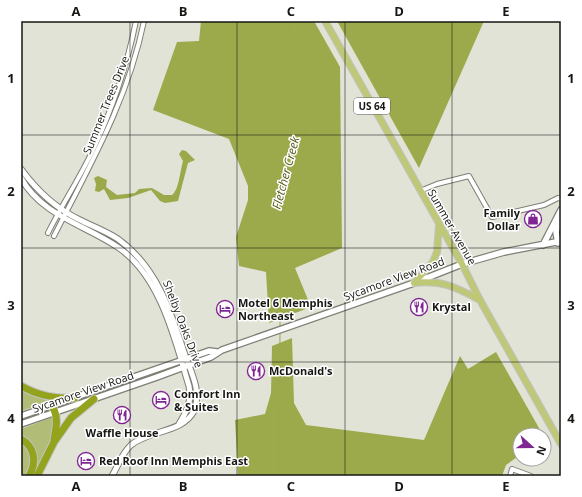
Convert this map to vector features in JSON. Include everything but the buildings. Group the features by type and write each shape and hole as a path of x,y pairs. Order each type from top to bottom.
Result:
{"highway":[{"path":"21,386 34,394 58,399 75,398"},
{"path":"37,476 54,442 71,418 94,399"},
{"path":"54,409 57,426 54,442"},
{"path":"21,439 28,444 34,456 33,468 29,476"}],"main road":[{"name":"Summer Avenue","path":"324,21 462,264 480,300 561,444"},
{"path":"543,245 561,210"},
{"path":"560,243 556,232 561,214"},
{"path":"414,283 433,262 437,252 439,225"},
{"path":"560,243 561,235"},
{"name":"Sycamore View Road","path":"21,416 94,399 212,357 217,352 414,283 462,264 504,252 560,243"},
{"path":"414,283 441,283 455,286 480,300"},
{"name":"Sycamore View Road","path":"21,424 75,398 209,351 217,352"}],"street":[{"name":"Summer Trees Drive","path":"48,233 92,152 112,105 124,71 136,21"},
{"name":"Summer Trees Drive","path":"54,236 106,135 128,77 144,21"},
{"name":"Shelby Oaks Drive","path":"21,169 37,190 61,209 119,240 144,264 160,287 186,366 190,399 186,412 179,424 145,437 132,444 123,456 112,476"},
{"path":"420,191 437,184 469,176 492,217 544,205 558,198 561,199"},
{"name":"Shelby Oaks Drive","path":"21,178 32,194 58,215 120,249 140,269 152,285 184,360"},
{"path":"510,476 512,469 531,476"}],"shaded area":[{"path":"201,21 314,21 340,67 342,248 295,268 311,307 269,323 266,272 239,266 236,237 248,200 248,186 229,139 153,110 177,42 199,41"},
{"path":"337,21 484,21 419,168"},
{"path":"182,150 186,151 195,160 188,163 178,201 165,203 160,201 151,190 128,198 110,200 104,189 99,192 95,191 96,184 94,178 98,176 107,180 106,187 117,195 135,193 139,189 152,188 164,195 172,195 179,180 183,161 179,154"},
{"path":"292,338 294,403 306,425 424,440 460,356 468,369 496,352 538,427 512,427 512,461 506,465 502,476 238,476 235,420 265,414 271,393 272,346"},
{"path":"21,389 54,400 21,411"},
{"path":"53,417 52,441 35,476 33,476 35,453 31,444 21,436 21,429"},
{"path":"21,441 28,449 31,457 27,476 21,476"}],"waterway":[{"name":"Fletcher Creek","path":"280,327 280,234 293,172 301,155 305,134 306,107 300,81 288,52 289,21"},
{"name":"Fletcher Creek","path":"279,476 280,333"}],"place":[{"name":"Family Dollar","path":"533,219"},
{"name":"Krystal","path":"419,307"},
{"name":"Motel 6 Memphis Northeast","path":"225,309"},
{"name":"McDonald's","path":"256,371"},
{"name":"Comfort Inn & Suites","path":"161,400"},
{"name":"Waffle House","path":"122,415"},
{"name":"Red Roof Inn Memphis East","path":"86,461"}]}
